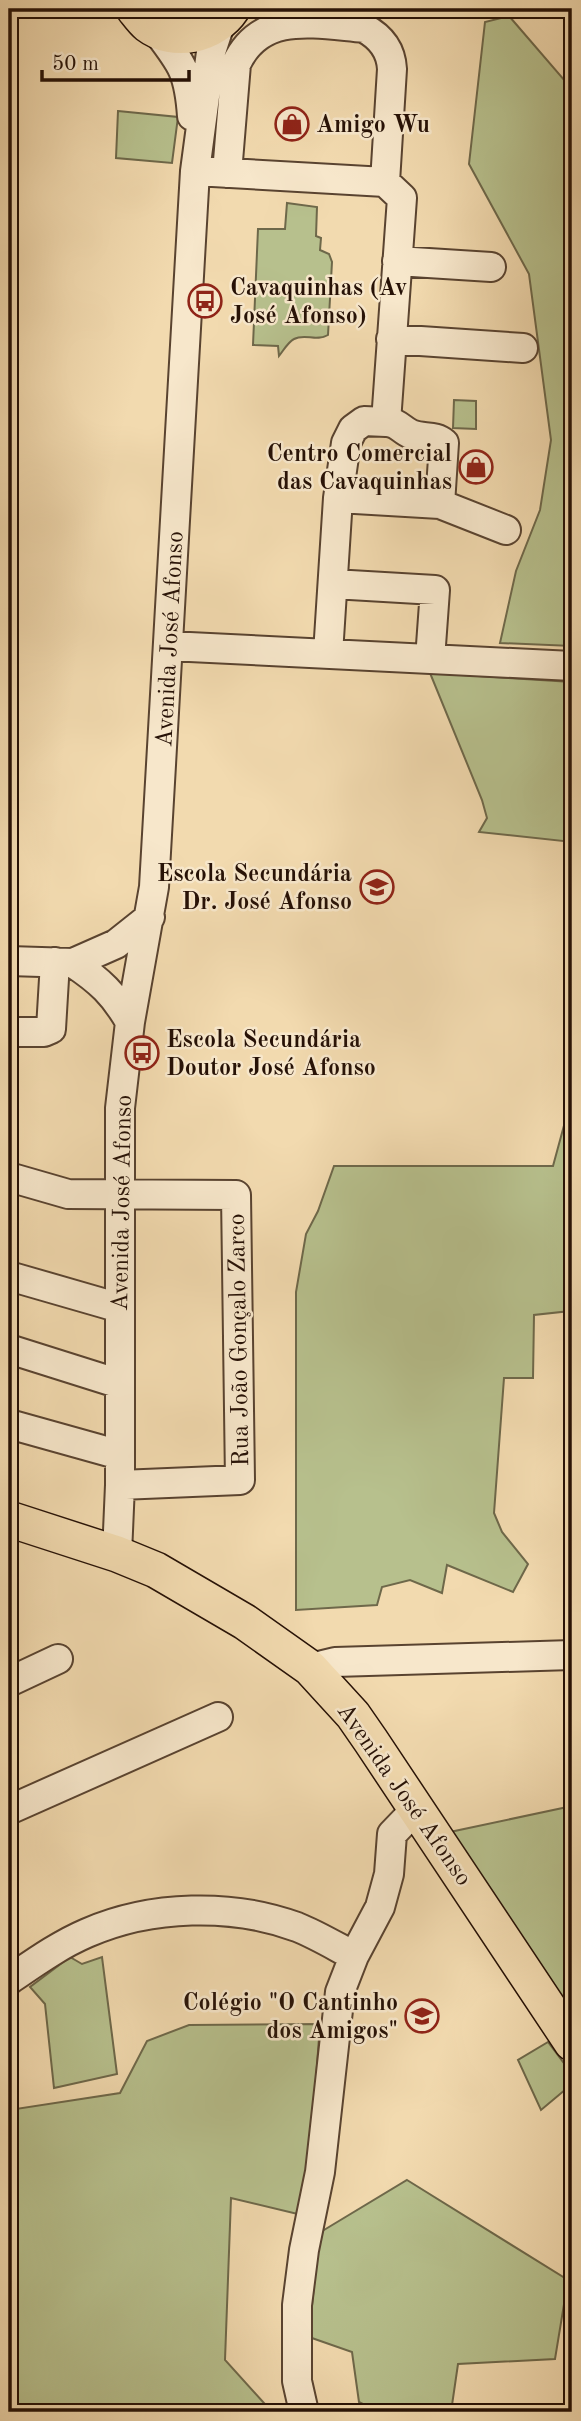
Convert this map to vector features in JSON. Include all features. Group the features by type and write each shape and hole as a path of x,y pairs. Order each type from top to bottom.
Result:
{"main road":[{"path":"105,9 146,21 172,35 192,35 207,31 227,15"},
{"path":"9,1519 117,1554"},
{"name":"Avenida José Afonso","path":"117,1554 156,1570 192,1590 310,1668 353,1715 572,2043"}],"street":[{"name":"Avenida José Afonso","path":"117,1554 120,1485 120,1108 130,1022 157,857 195,171 211,52 227,15"},
{"name":"Avenida José Afonso","path":"146,21 183,64 191,96 195,171"},
{"path":"227,173 236,64 240,54 255,38 274,27 292,23 364,28 374,33 392,58 385,181"},
{"path":"195,171 385,181 402,198 386,422"},
{"path":"397,261 491,267"},
{"path":"391,339 523,348"},
{"path":"328,654 338,498 346,443 353,429 364,421 386,422 398,424 413,435 437,439 444,443 440,504"},
{"path":"338,498 440,504 506,530"},
{"path":"332,584 435,590 430,659"},
{"path":"169,646 572,666"},
{"path":"9,961 64,962 116,944 149,917"},
{"path":"64,962 98,979 116,997 130,1022"},
{"path":"9,1032 44,1032 51,1029 64,962"},
{"path":"9,1177 68,1194 119,1195"},
{"name":"Rua João Gonçalo Zarco","path":"119,1195 236,1195 240,1480 120,1485"},
{"path":"9,1276 120,1308"},
{"path":"9,1349 120,1384"},
{"path":"9,1424 120,1455"},
{"path":"310,1668 335,1662 572,1655"},
{"path":"9,1682 58,1659"},
{"path":"9,1810 218,1717"},
{"path":"304,2412 299,2398 296,2355 297,2305 300,2271 320,2172 340,1992 354,1956 380,1907 389,1874 393,1834 417,1808"},
{"path":"9,1979 57,1947 88,1932 130,1919 184,1911 217,1911 284,1923 311,1932 354,1956"}],"green space":[{"path":"509,16 572,89 572,646 500,643 516,571 540,510 551,440 529,274 469,164 485,22"},
{"path":"118,111 178,117 172,163 116,158"},
{"path":"287,203 317,207 316,236 321,238 320,250 329,254 332,262 328,335 294,339 279,356 278,346 253,345 258,229 285,229"},
{"path":"454,400 476,401 476,429 453,428"},
{"path":"430,673 572,682 572,842 479,832 487,818 482,800"},
{"path":"572,1096 570,1311 534,1315 533,1378 504,1378 494,1513 502,1532 528,1564 513,1592 447,1565 442,1593 410,1580 382,1587 377,1605 296,1610 296,1292 306,1234 318,1211 334,1166 553,1166"},
{"path":"572,1806 572,2013 450,1832"},
{"path":"70,1957 82,1964 102,1957 117,2074 54,2088 45,2004 30,1987"},
{"path":"320,2024 306,2216 231,2198 225,2360 264,2403 249,2412 9,2412 9,2110 120,2093 147,2041 189,2025"},
{"path":"548,2042 572,2074 572,2084 541,2110 518,2060"},
{"path":"407,2180 568,2280 555,2359 458,2364 451,2412 378,2412 359,2402 352,2352 309,2337 319,2233"}],"place":[{"name":"Amigo Wu","path":"292,124"},
{"name":"Cavaquinhas (Av José Afonso)","path":"205,301"},
{"name":"Centro Comercial das Cavaquinhas","path":"476,467"},
{"name":"Escola Secundária Dr. José Afonso","path":"377,887"},
{"name":"Escola Secundária Doutor José Afonso","path":"142,1053"},
{"name":"Colégio \"O Cantinho dos Amigos\"","path":"422,2016"}]}
